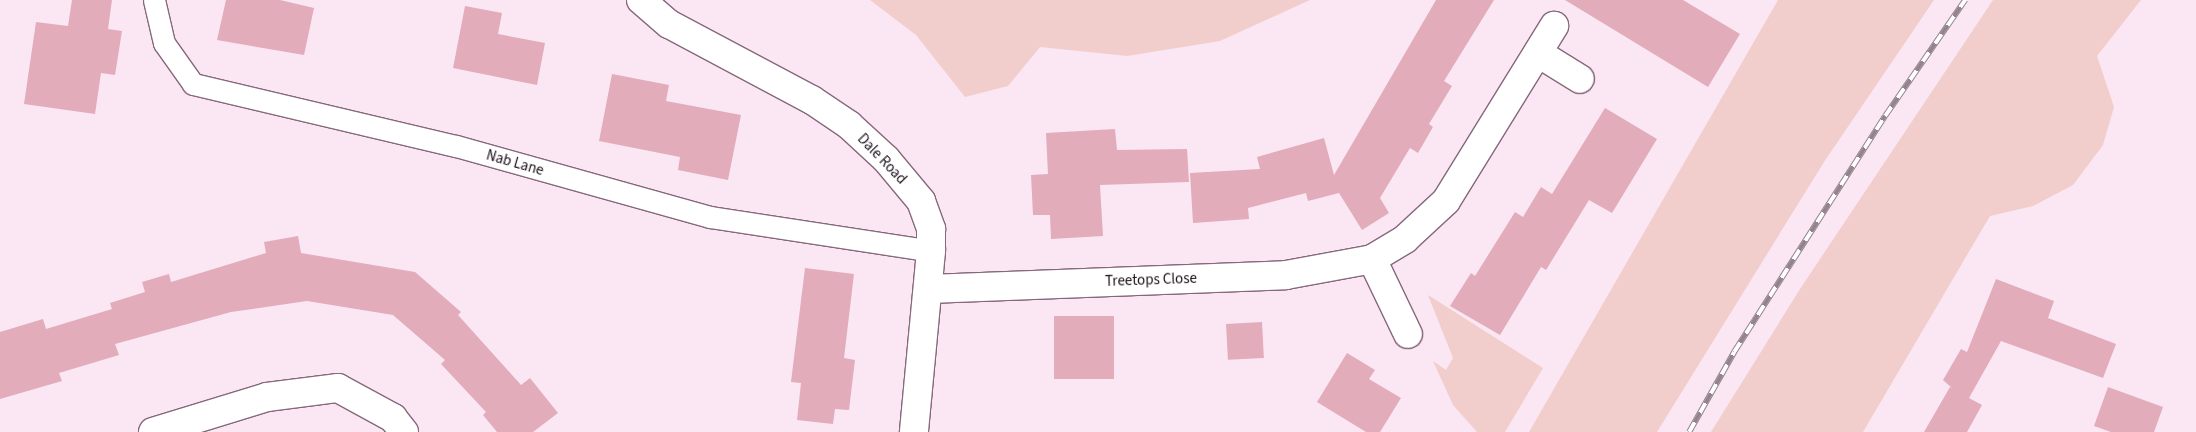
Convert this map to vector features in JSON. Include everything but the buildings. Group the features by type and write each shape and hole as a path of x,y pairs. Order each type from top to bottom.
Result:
{"street":[{"name":"Dale Road","path":"641,0 669,24 812,100 849,125 886,159 920,201 931,229 931,251 929,289 914,432"},
{"name":"Treetops Close","path":"929,289 1286,275 1372,259 1405,240 1446,201 1554,26"},
{"path":"1538,52 1580,79"},
{"path":"1372,259 1408,334"},
{"path":"153,432 267,397 338,388 393,418 404,432"}],"lane":[{"name":"Nab Lane","path":"154,0 164,43 193,84 456,146 710,217 931,251"}],"shaded area":[{"path":"870,0 1310,0 1220,41 1127,56 1040,47 1008,86 965,97 916,35"},
{"path":"1778,0 1934,0 1824,162 1657,432 1529,432"},
{"path":"1993,0 2141,0 2097,56 2114,107 2103,145 2073,185 2033,206 1990,216 1863,432 1711,432 1800,289"},
{"path":"1428,295 1543,368 1505,432 1477,432 1453,405 1433,361 1446,370 1453,358"}],"railway":[{"path":"1689,432 1734,352 1885,116 1965,0"}]}
